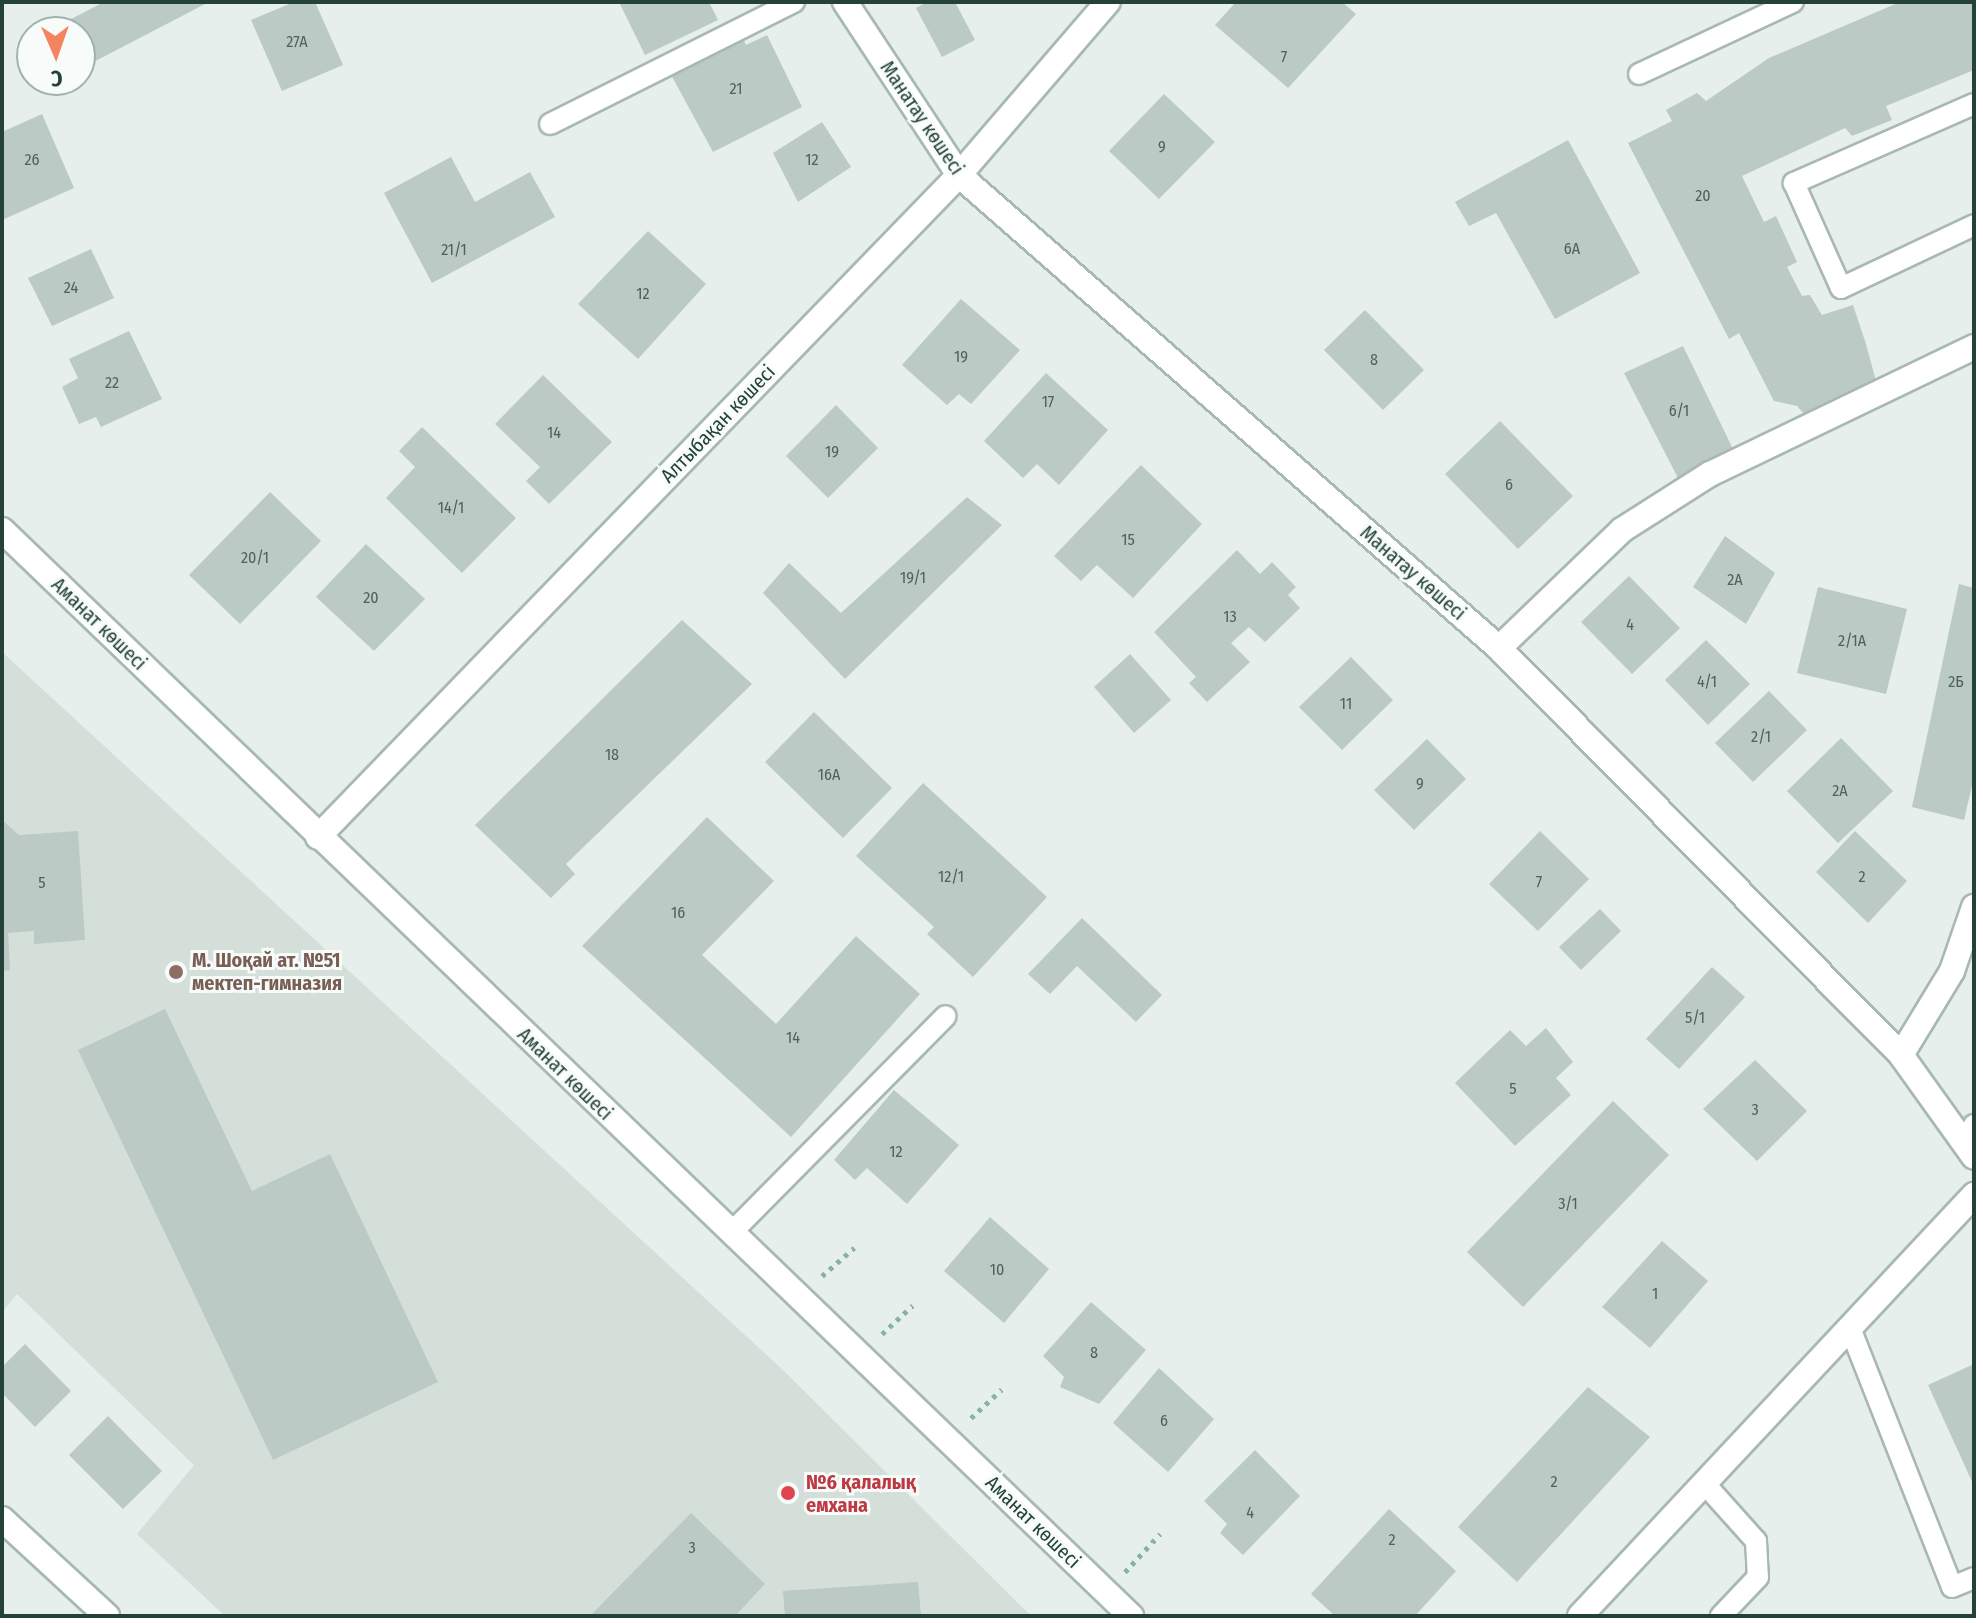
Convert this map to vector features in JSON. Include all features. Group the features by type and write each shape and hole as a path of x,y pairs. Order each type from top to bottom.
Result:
{"street":[{"name":"Манатау көшесі","path":"845,2 959,175 1499,648 1901,1055 1971,1142"},
{"name":"Алтыбақан көшесі","path":"318,837 959,175 1108,2"},
{"path":"1499,648 1622,530 1710,474 1974,347"},
{"name":"Аманат көшесі","path":"2,530 1131,1616"},
{"path":"1901,1055 1952,971 1974,907"},
{"path":"1580,1616 1974,1195"},
{"path":"2,1519 107,1616"}],"lane":[{"path":"550,124 794,2"},
{"path":"1639,74 1793,2"},
{"path":"1974,104 1794,183 1841,288 1974,225"},
{"path":"731,1233 946,1016"},
{"path":"1850,1328 1952,1587 1974,1578"},
{"path":"1704,1483 1756,1541 1758,1577 1721,1616"}],"path":[{"path":"798,1298 854,1248"},
{"path":"859,1356 913,1305"},
{"path":"947,1440 1002,1389"},
{"path":"1106,1592 1160,1534"}],"shaded area":[{"name":"М. Шоқай ат. №51 мектеп-гимназия","path":"2,652 783,1370 1031,1616 225,1616 137,1534 194,1465 17,1294 2,1312"}],"building":[{"path":"104,2 209,2 96,61 96,16 77,16"},
{"path":"294,2 315,2 343,65 282,91 251,20"},
{"path":"619,2 709,2 718,20 645,55"},
{"path":"927,2 955,2 975,40 942,57 916,8"},
{"path":"1236,2 1342,2 1356,14 1288,88 1215,25"},
{"path":"1900,2 1974,2 1974,70 1886,106 1892,120 1852,136 1845,128 1742,176 1764,222 1776,216 1797,262 1787,267 1802,296 1810,295 1822,315 1853,305 1879,392 1807,417 1797,406 1774,401 1739,333 1729,339 1628,143 1672,121 1666,110 1697,93 1706,101 1769,58"},
{"path":"741,34 746,45 767,35 802,107 713,152 669,71"},
{"path":"1164,94 1215,142 1159,199 1109,151"},
{"path":"42,114 74,188 2,220 2,132"},
{"path":"822,122 851,167 798,202 773,153"},
{"path":"1568,140 1640,273 1555,319 1496,213 1469,226 1455,202"},
{"path":"451,157 475,202 530,172 555,217 432,283 384,193"},
{"path":"648,231 706,284 638,359 578,304"},
{"path":"91,249 114,298 52,326 28,278"},
{"path":"961,299 1020,350 971,404 959,394 947,405 902,365"},
{"path":"1365,310 1424,370 1383,410 1324,350"},
{"path":"129,331 162,399 101,427 96,417 79,424 62,387 78,378 69,359"},
{"path":"1683,346 1733,449 1678,478 1624,373"},
{"path":"1046,373 1108,430 1059,485 1037,464 1023,478 984,441"},
{"path":"543,375 612,442 549,504 526,481 540,467 495,424"},
{"path":"836,405 878,448 828,498 786,456"},
{"path":"1500,421 1573,496 1518,549 1445,474"},
{"path":"422,427 516,518 462,573 386,498 415,467 399,451"},
{"path":"1141,465 1202,524 1133,598 1097,565 1081,581 1054,556"},
{"path":"270,492 321,541 240,624 189,575"},
{"path":"967,497 1002,525 845,679 763,593 789,563 841,613"},
{"path":"1725,536 1775,573 1746,624 1693,587"},
{"path":"366,544 425,599 374,651 316,597"},
{"path":"1237,550 1260,574 1272,562 1296,587 1288,595 1300,608 1265,642 1249,627 1231,643 1250,662 1207,702 1189,683 1196,677 1154,632"},
{"path":"1629,576 1680,628 1632,674 1581,622"},
{"path":"1959,584 1974,588 1974,777 1964,820 1912,807"},
{"path":"1818,587 1907,609 1886,694 1797,673"},
{"path":"682,620 752,684 566,864 575,874 551,898 475,825"},
{"path":"1706,640 1750,684 1708,725 1665,680"},
{"path":"1130,654 1171,700 1134,733 1094,687"},
{"path":"1351,657 1393,700 1342,750 1299,707"},
{"path":"1769,691 1807,730 1753,782 1715,743"},
{"path":"814,712 892,788 843,838 765,762"},
{"path":"1841,738 1893,791 1838,843 1787,791"},
{"path":"1427,739 1466,779 1414,830 1374,790"},
{"path":"923,783 1047,897 973,977 927,934 934,927 856,856"},
{"path":"707,817 774,881 702,955 776,1024 856,936 920,994 791,1137 582,946"},
{"path":"2,820 19,835 78,831 85,940 34,944 34,931 8,933 10,970 2,971"},
{"path":"1540,831 1589,879 1538,931 1489,884"},
{"path":"1855,831 1907,881 1868,923 1816,872"},
{"path":"1600,909 1621,931 1581,970 1559,947"},
{"path":"1082,918 1162,995 1136,1022 1077,966 1050,994 1028,974"},
{"path":"1712,967 1745,997 1679,1069 1646,1039"},
{"path":"165,1009 252,1191 330,1154 438,1382 273,1460 78,1050"},
{"path":"1546,1028 1573,1062 1556,1078 1571,1095 1515,1146 1455,1083 1510,1030 1526,1046"},
{"path":"1755,1060 1807,1111 1757,1161 1703,1109"},
{"path":"894,1090 959,1145 907,1204 867,1168 855,1180 834,1160"},
{"path":"1613,1101 1669,1155 1523,1307 1467,1252"},
{"path":"990,1217 1049,1269 1004,1323 944,1271"},
{"path":"1662,1241 1708,1281 1650,1348 1602,1307"},
{"path":"1091,1302 1146,1350 1099,1404 1060,1387 1064,1377 1043,1356"},
{"path":"25,1344 71,1391 35,1427 2,1393 2,1367"},
{"path":"1974,1364 1974,1486 1928,1385"},
{"path":"1159,1368 1214,1419 1168,1472 1113,1423"},
{"path":"1588,1387 1650,1437 1517,1582 1458,1527"},
{"path":"108,1416 162,1471 123,1509 69,1455"},
{"path":"1255,1450 1300,1496 1243,1555 1220,1533 1227,1524 1204,1501"},
{"path":"1389,1509 1456,1571 1415,1616 1335,1616 1311,1594"},
{"path":"691,1513 765,1584 735,1616 590,1616"},
{"path":"918,1582 921,1616 785,1616 783,1591"}],"place":[{"name":"М. Шоқай ат. №51 мектеп-гимназия","path":"176,972"},
{"name":"№6 қалалық емхана","path":"788,1493"}]}
